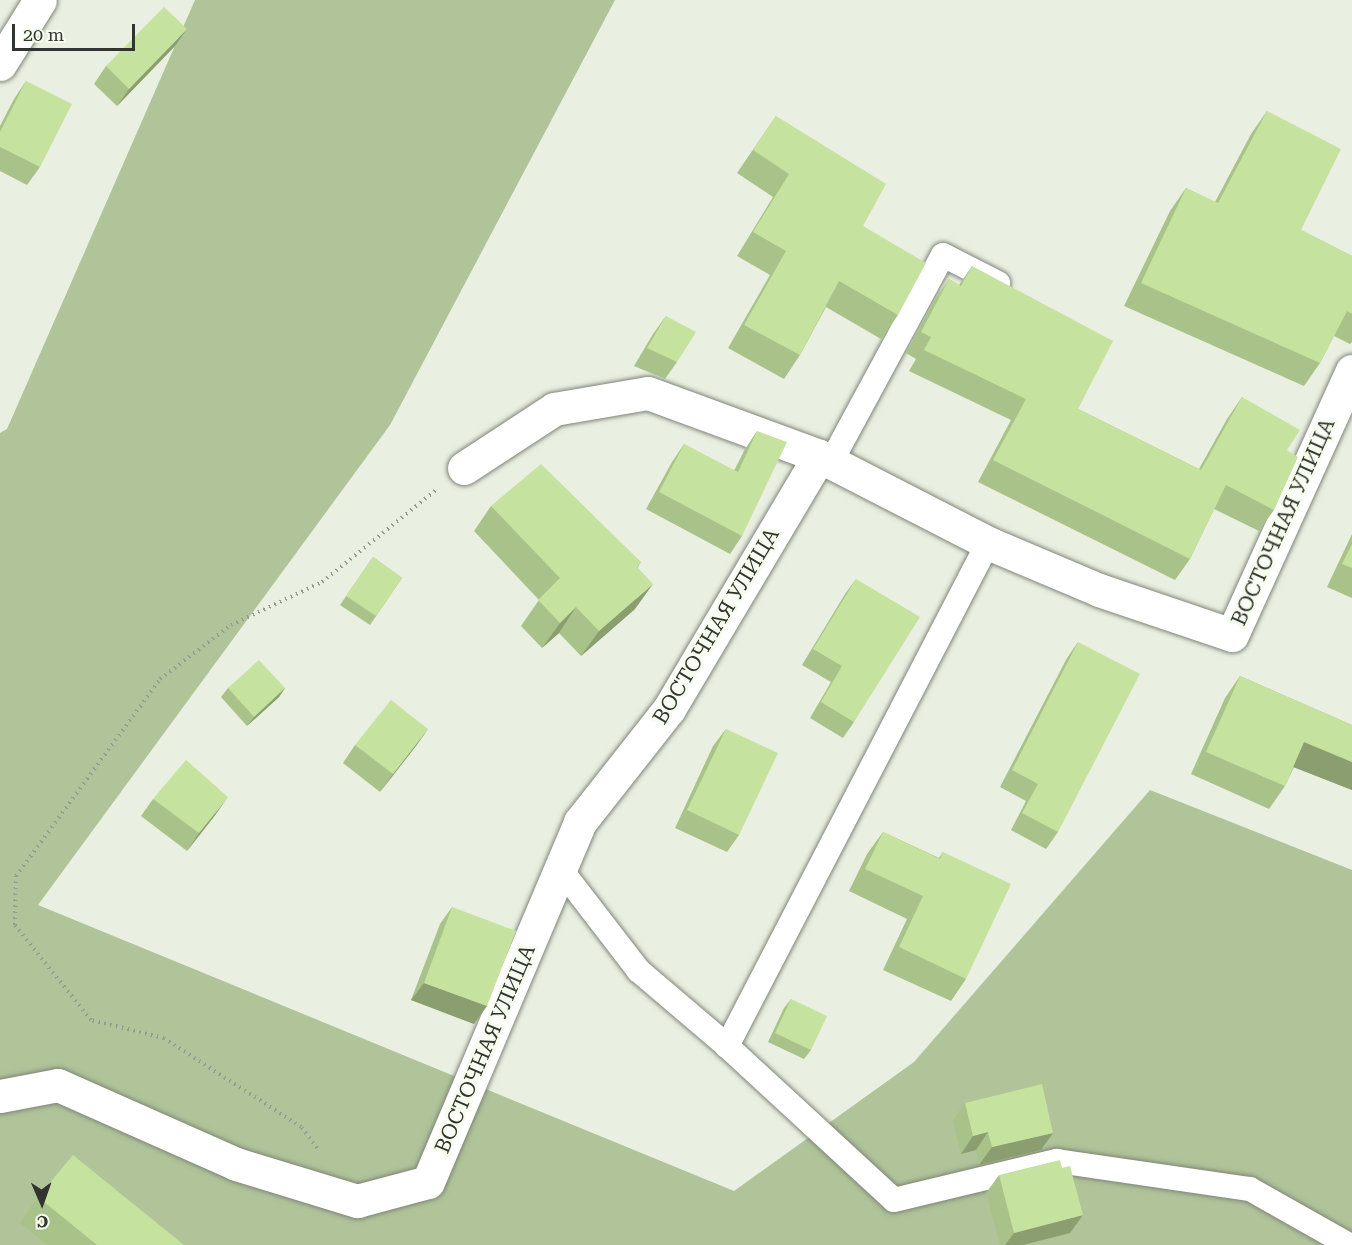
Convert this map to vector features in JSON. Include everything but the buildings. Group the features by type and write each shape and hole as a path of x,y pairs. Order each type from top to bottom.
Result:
{"street":[{"path":"0,64 40,0"},
{"name":"ВОСТОЧНАЯ УЛИЦА","path":"0,1096 58,1085 236,1164 357,1201 428,1182 562,871 580,822 669,709 825,459 988,543 1099,590 1232,635 1352,371"},
{"path":"464,468 554,409 648,393 825,459"}],"lane":[{"path":"825,459 943,255 1016,293"},
{"path":"727,1046 988,543"},
{"path":"562,871 639,971 727,1046 894,1200 1057,1161 1250,1189 1349,1245"}],"path":[{"path":"322,1155 301,1127 164,1038 91,1020 15,925 16,876 160,679 231,625 322,582 464,468"}],"green space":[{"path":"195,0 615,0 390,425 38,905 734,1191 914,1062 1150,790 1352,870 1352,1245 0,1245 0,433 7,429"}]}
